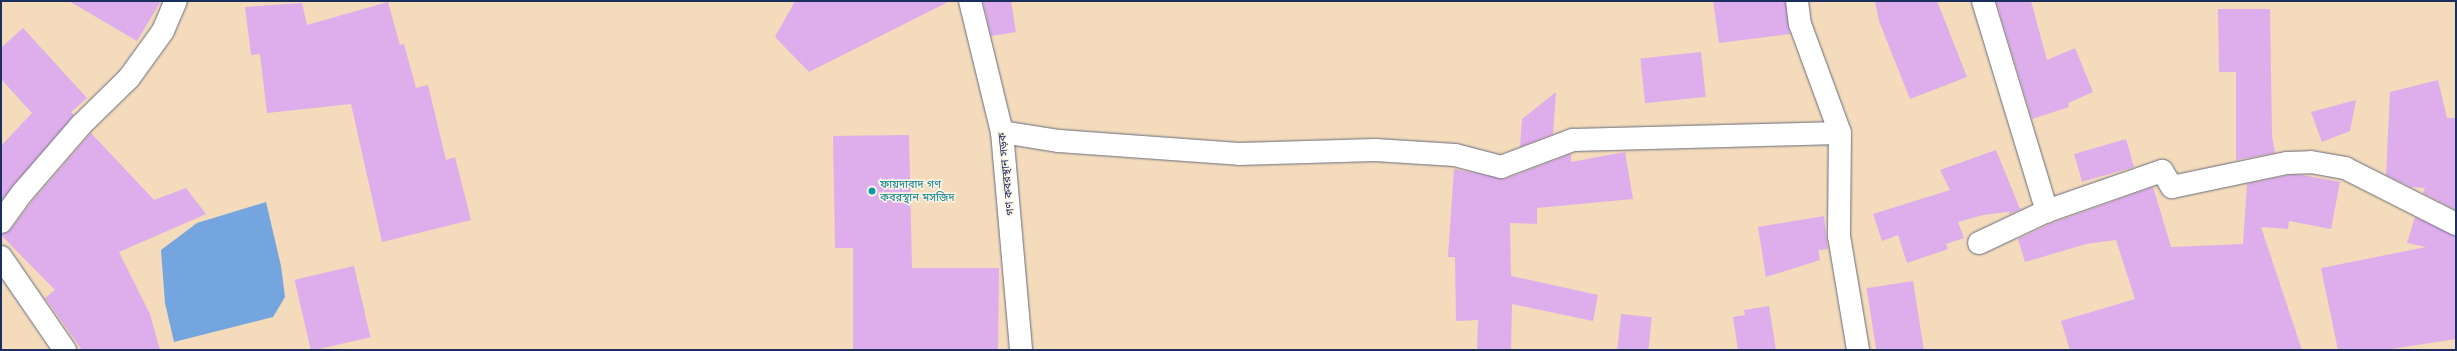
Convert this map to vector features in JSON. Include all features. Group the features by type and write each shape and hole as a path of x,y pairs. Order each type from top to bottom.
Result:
{"street":[{"path":"1,222 23,192 81,125 129,78 163,31 176,1"},
{"name":"গণ কবরস্থান সড়ক","path":"970,1 1002,132 1021,350"},
{"path":"1796,1 1800,24 1840,133 1839,236 1858,350"},
{"path":"1983,1 2046,211"},
{"path":"1002,132 1059,141 1239,154 1375,150 1455,155 1501,167 1573,140 1840,133"},
{"path":"1979,243 2046,211 2162,171 2172,187 2287,163 2311,162 2345,168 2456,224"},
{"path":"1,257 65,350"}],"water":[{"path":"266,202 281,266 285,297 273,317 174,342 165,303 161,250 197,223"}],"building":[{"path":"69,1 161,1 137,41"},
{"path":"795,1 950,1 809,72 775,37"},
{"path":"983,1 1011,1 1016,32 991,36"},
{"path":"1713,1 1785,1 1790,34 1719,43"},
{"path":"1875,1 1937,1 1967,77 1910,99 1879,21"},
{"path":"1996,1 2031,1 2047,60 2075,48 2093,92 2068,103 2069,107 2032,119"},
{"path":"388,2 400,45 404,44 416,88 428,85 446,160 455,157 471,220 382,242 351,104 267,113 260,54 251,55 245,7 302,3 307,25"},
{"path":"2218,9 2270,9 2272,136 2275,153 2236,160 2236,72 2219,72"},
{"path":"23,28 87,98 71,112 74,115 1,201 1,146 32,113 1,79 1,48"},
{"path":"1701,52 1706,97 1645,103 1640,58"},
{"path":"2438,80 2447,118 2456,118 2456,210 2423,193 2425,188 2411,187 2386,175 2390,92"},
{"path":"1556,92 1553,134 1520,147 1522,119"},
{"path":"2356,100 2350,131 2322,142 2311,112"},
{"path":"91,133 154,200 186,188 206,214 119,252 150,314 160,350 82,350 45,298 55,290 1,235 11,229 33,200"},
{"path":"909,135 912,268 999,268 998,350 853,350 853,248 835,248 833,136"},
{"path":"2126,139 2134,167 2082,182 2074,154"},
{"path":"1996,150 2020,209 2028,206 2010,214 2009,212 2014,211 1983,215 1958,222 1964,238 1946,244 1948,249 1907,263 1898,235 1882,241 1873,214 1950,190 1940,170"},
{"path":"1625,152 1633,199 1537,208 1537,224 1510,223 1511,276 1598,295 1593,321 1512,304 1511,350 1477,350 1478,320 1456,321 1455,257 1448,257 1454,169 1505,179 1571,154 1571,162"},
{"path":"2289,175 2302,175 2340,182 2331,229 2289,221 2288,229 2261,227 2302,350 2070,350 2061,321 2135,299 2116,240 2086,244 2025,262 2018,239 2052,223 2153,187 2171,247 2243,244 2247,184"},
{"path":"1824,216 1828,249 1818,250 1820,260 1766,277 1758,227"},
{"path":"2415,217 2456,236 2456,339 2384,350 2338,350 2321,268 2426,247 2407,243"},
{"path":"354,266 370,337 311,350 295,280"},
{"path":"1913,281 1924,350 1876,350 1867,288"},
{"path":"1769,306 1776,350 1738,350 1733,317 1745,315 1744,310"},
{"path":"1621,314 1652,317 1648,350 1617,350"}],"place":[{"name":"ফায়দাবাদ গণ কবরস্থান মসজিদ","path":"872,191"}]}
